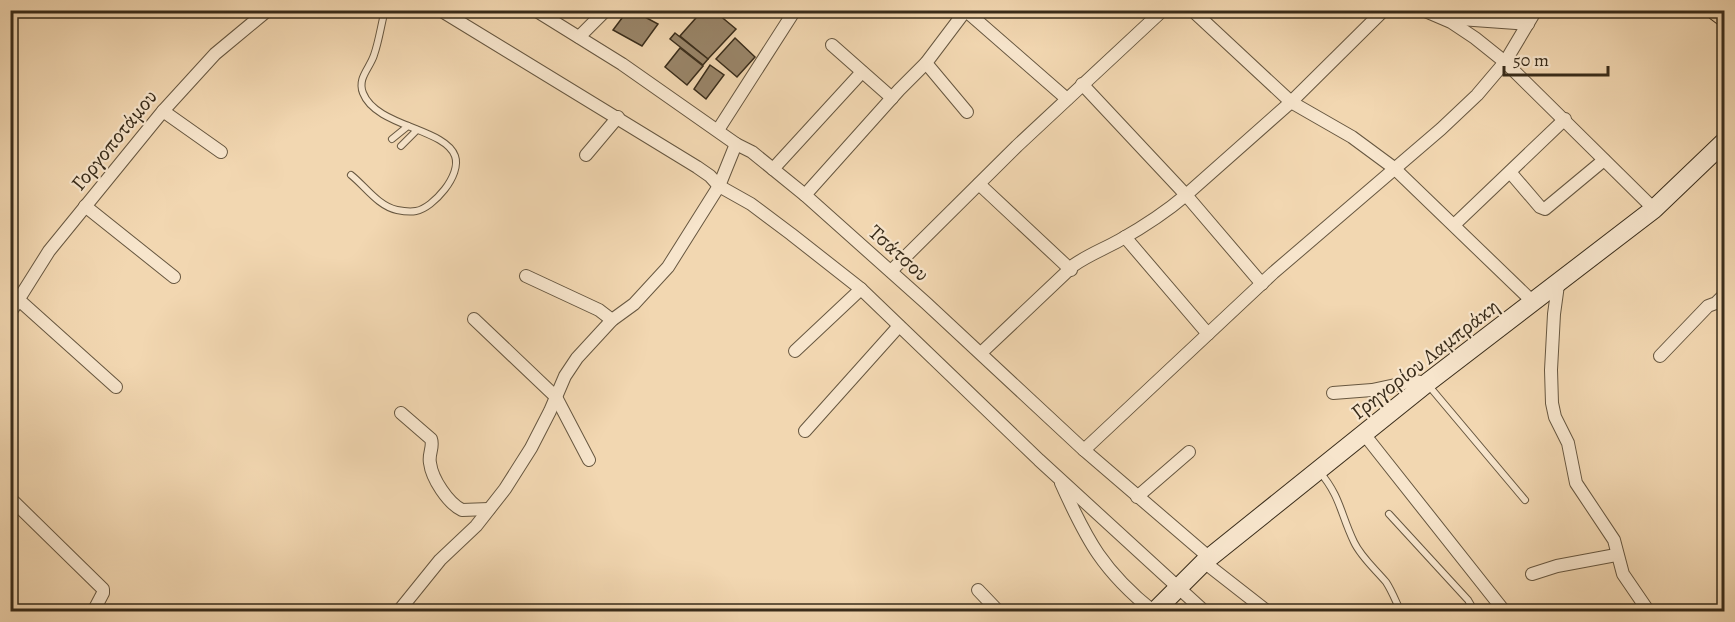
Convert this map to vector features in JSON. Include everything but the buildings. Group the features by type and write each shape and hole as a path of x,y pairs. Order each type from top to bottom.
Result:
{"main road":[{"path":"1716,10 1725,16"}],"street":[{"name":"Γοργοποτάμου","path":"10,313 49,251 163,111 215,54 268,10"},
{"path":"440,10 697,167 719,186 751,204 791,234 861,290 1204,612"},
{"name":"Τσάτσου","path":"535,10 579,37 736,144 752,152 805,195 981,353 1084,450 1268,612"},
{"path":"579,37 606,10"},
{"path":"718,130 795,10"},
{"path":"891,271 1082,84 1163,10"},
{"path":"1192,10 1291,102 1352,137 1394,168 1534,303"},
{"path":"981,353 1086,257 1125,237 1169,209 1186,195 1291,102 1384,10"},
{"path":"1423,10 1451,22 1504,62 1565,119 1654,209"},
{"path":"1084,450 1262,284 1477,95 1504,62 1536,10"},
{"path":"805,195 926,63 966,11 1067,99"},
{"path":"1438,17 1528,24"},
{"path":"832,45 892,98"},
{"path":"926,63 967,112"},
{"path":"773,169 862,72"},
{"path":"1082,84 1186,195 1262,284"},
{"path":"163,111 221,152"},
{"path":"586,155 618,117"},
{"path":"1454,225 1565,119"},
{"name":"Γρηγορίου Λαμπράκη","path":"1154,612 1208,560 1319,470 1427,383 1558,285 1654,209 1725,142"},
{"path":"398,612 423,579 476,526 516,473 565,376 577,358 612,320 634,303 668,267 719,186 736,144"},
{"path":"1510,172 1540,207 1545,209 1604,160"},
{"path":"979,184 1071,270"},
{"path":"85,206 174,277"},
{"path":"1125,237 1208,334"},
{"path":"526,276 599,310 612,320"},
{"path":"1558,285 1554,314 1552,403 1555,417 1568,443 1576,483 1614,540 1616,555 1623,574 1649,612"},
{"path":"795,351 861,290"},
{"path":"1660,356 1708,306 1725,296"},
{"path":"19,300 116,387"},
{"path":"474,319 556,397 590,460"},
{"path":"805,431 899,326"},
{"path":"1333,393 1372,390 1414,381 1427,383"},
{"path":"401,413 431,439 433,444 429,464 440,487 451,501 462,510 489,509"},
{"path":"1364,434 1505,612"},
{"path":"1137,496 1190,452"},
{"path":"1058,477 1084,534 1099,557 1120,583 1154,612"},
{"path":"10,498 103,589 93,612"},
{"path":"1532,574 1557,566 1616,555"},
{"path":"978,590 999,612"}],"lane":[{"path":"351,175 381,203 397,210 417,211 443,193 452,180 456,158 451,148 384,115 372,107 363,95 361,86 363,76 373,57 385,10"},
{"path":"392,139 408,126"},
{"path":"401,146 417,130"},
{"path":"1427,383 1525,500"},
{"path":"1319,470 1339,500 1354,543 1387,584 1401,612"},
{"path":"1389,514 1468,600 1475,612"}]}
